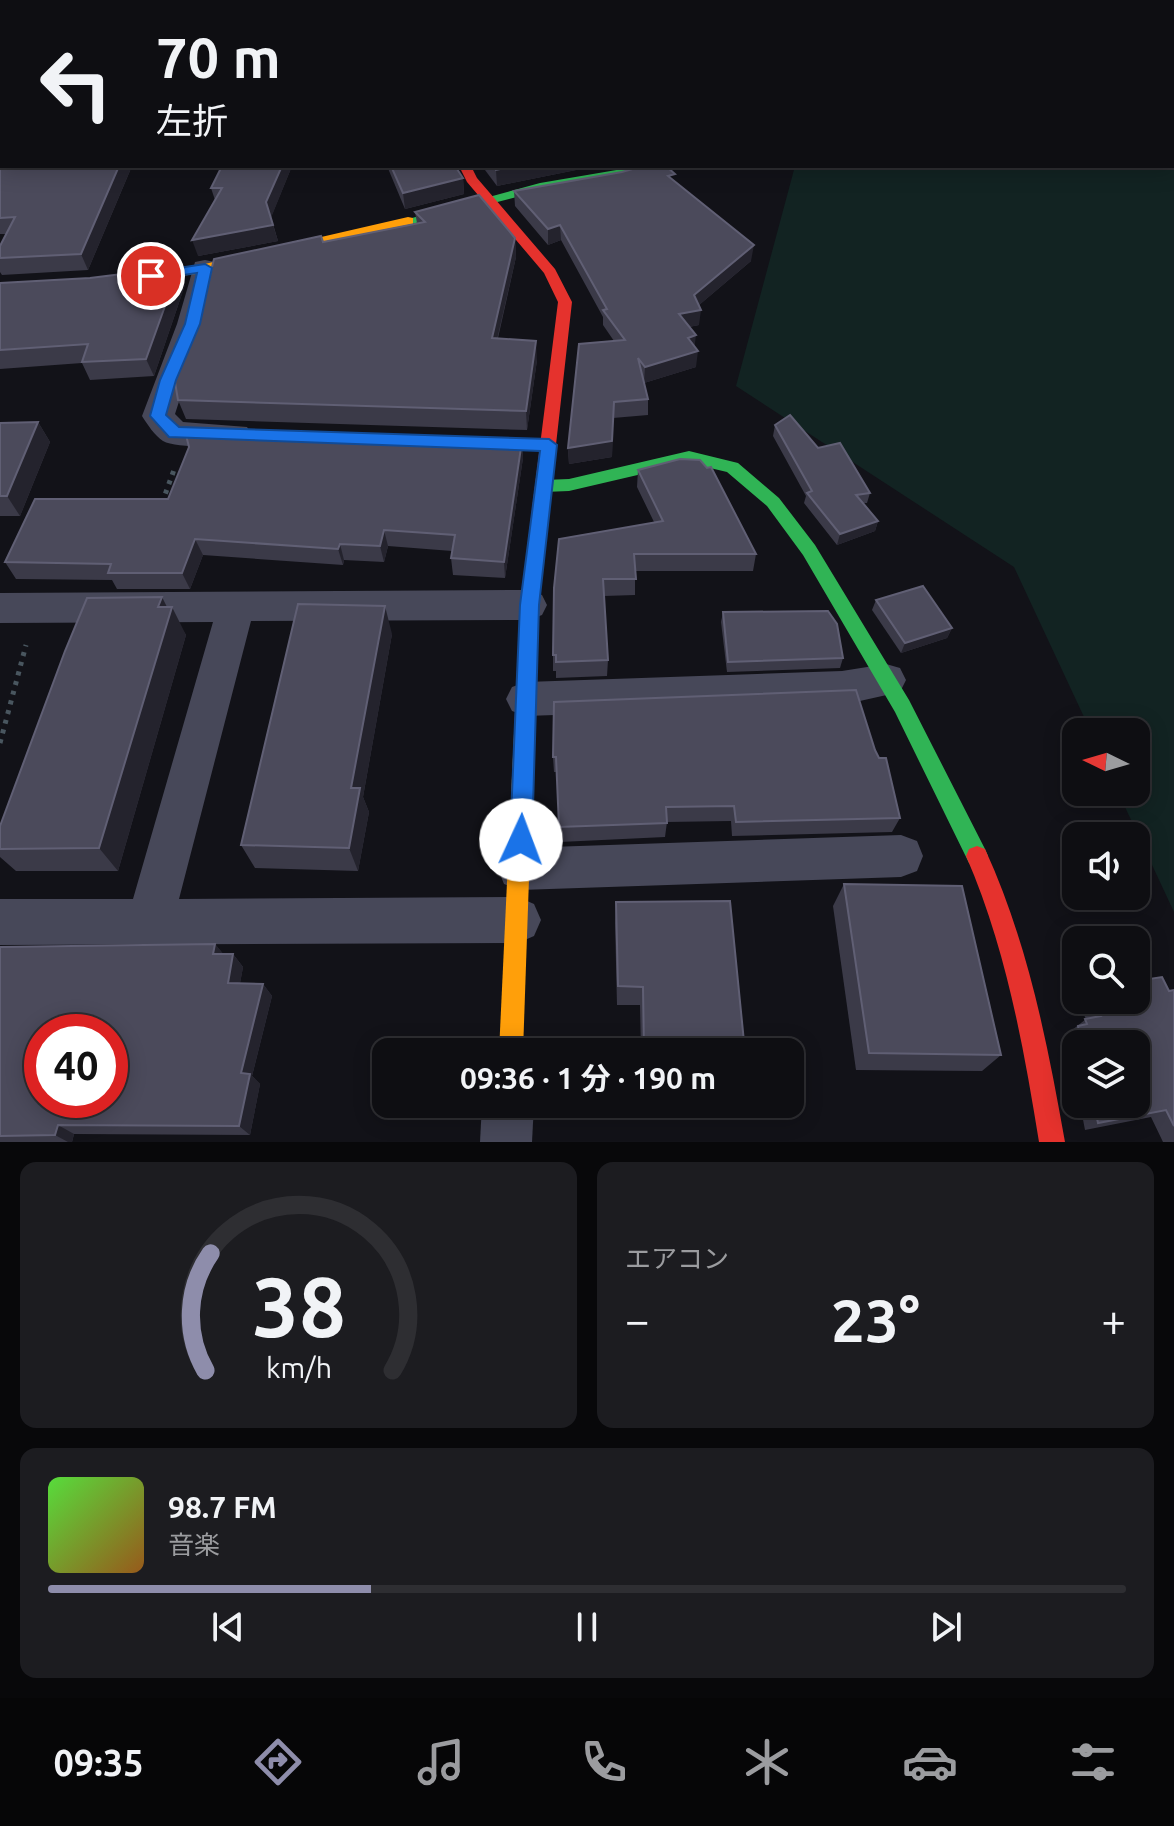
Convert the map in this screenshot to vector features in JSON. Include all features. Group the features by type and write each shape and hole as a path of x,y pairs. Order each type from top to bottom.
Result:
{"street":[{"path":"466,168 471,179 550,272 565,302 529,605 512,1038"},
{"path":"0,288 123,280 205,268 557,182 633,174 649,168"},
{"path":"205,268 193,324 168,380 158,416 175,433 266,436"},
{"path":"518,444 549,445"},
{"path":"544,486 569,485 689,457 732,467 773,502 809,550 886,680 995,892 1026,996 1052,1142"},
{"path":"0,608 529,605"},
{"path":"150,921 236,607"},
{"path":"526,699 842,688 886,680"},
{"path":"520,869 901,856"},
{"path":"0,922 518,920"},
{"path":"506,1142 507,1118"}],"path":[{"path":"161,507 188,433"},
{"path":"0,743 12,709 19,658 45,608"}],"shaded area":[{"path":"794,168 1174,168 1174,912 1150,861 1150,822 1132,822 1125,806 1150,806 1150,718 1084,718 1014,567 736,386"}],"building":[{"path":"0,168 118,168 81,254 0,258 0,246 15,217 0,218"},
{"path":"221,168 281,168 266,202 273,225 192,240 222,188 211,188"},
{"path":"392,168 456,168 463,178 403,193"},
{"path":"636,168 668,168 675,174 668,176 754,245 694,295 701,310 679,314 696,335 688,338 698,351 645,367 638,358 648,399 614,402 612,441 568,448 579,344 625,340 603,310 607,309 560,225 548,229 514,191"},
{"path":"479,195 515,238 492,338 536,341 526,411 178,400 175,382 214,259 321,236 323,242 425,222 415,212"},
{"path":"179,267 146,359 82,362 88,344 0,350 0,283 90,278"},
{"path":"790,415 818,448 840,443 870,493 856,495 878,521 840,534 807,493 812,491 775,425"},
{"path":"38,422 7,496 0,496 0,423"},
{"path":"185,431 522,441 504,562 451,558 455,535 384,530 380,546 340,544 338,549 195,539 182,573 108,573 111,564 5,562 35,499 168,499 189,447"},
{"path":"680,459 700,460 707,468 711,467 756,554 634,554 636,579 603,579 608,660 556,662 556,655 553,655 554,588 559,539 663,521 638,470"},
{"path":"923,586 952,628 905,643 876,600"},
{"path":"162,597 158,607 172,607 99,848 0,849 0,826 87,598"},
{"path":"298,604 385,606 351,788 360,788 349,848 241,845"},
{"path":"828,611 837,624 843,658 728,662 723,612"},
{"path":"856,690 875,750 879,758 886,758 900,818 736,822 734,806 666,807 667,823 559,827 556,757 553,757 554,702"},
{"path":"844,884 962,886 1001,1055 869,1053"},
{"path":"730,901 744,1038 644,1038 643,987 618,986 616,902"},
{"path":"215,944 213,954 233,954 228,983 263,984 241,1073 250,1074 239,1126 58,1125 55,1135 0,1136 0,947"},
{"path":"1162,977 1169,991 1174,990 1174,1126 1166,1110 1150,1113 1150,1030 1079,1030 1078,1026 1087,1024 1085,1019 1100,1014 1150,1014 1150,979"},
{"path":"1097,1118 1124,1118 1098,1123"}],"traffic: fast":[{"path":"408,221 540,187 622,175 647,168"},
{"path":"544,486 569,485 689,457 732,467 773,502 809,550 902,706 977,856"}],"traffic: slow":[{"path":"0,288 112,281 196,270 408,221"},
{"path":"512,1038 524,734"}],"traffic: jam":[{"path":"466,168 471,179 550,272 565,302 529,605 524,734"},
{"path":"977,856 1016,960 1052,1142"}],"route":[{"path":"151,276 205,268 193,324 168,380 158,416 175,433 549,445 529,605 521,840"}]}
